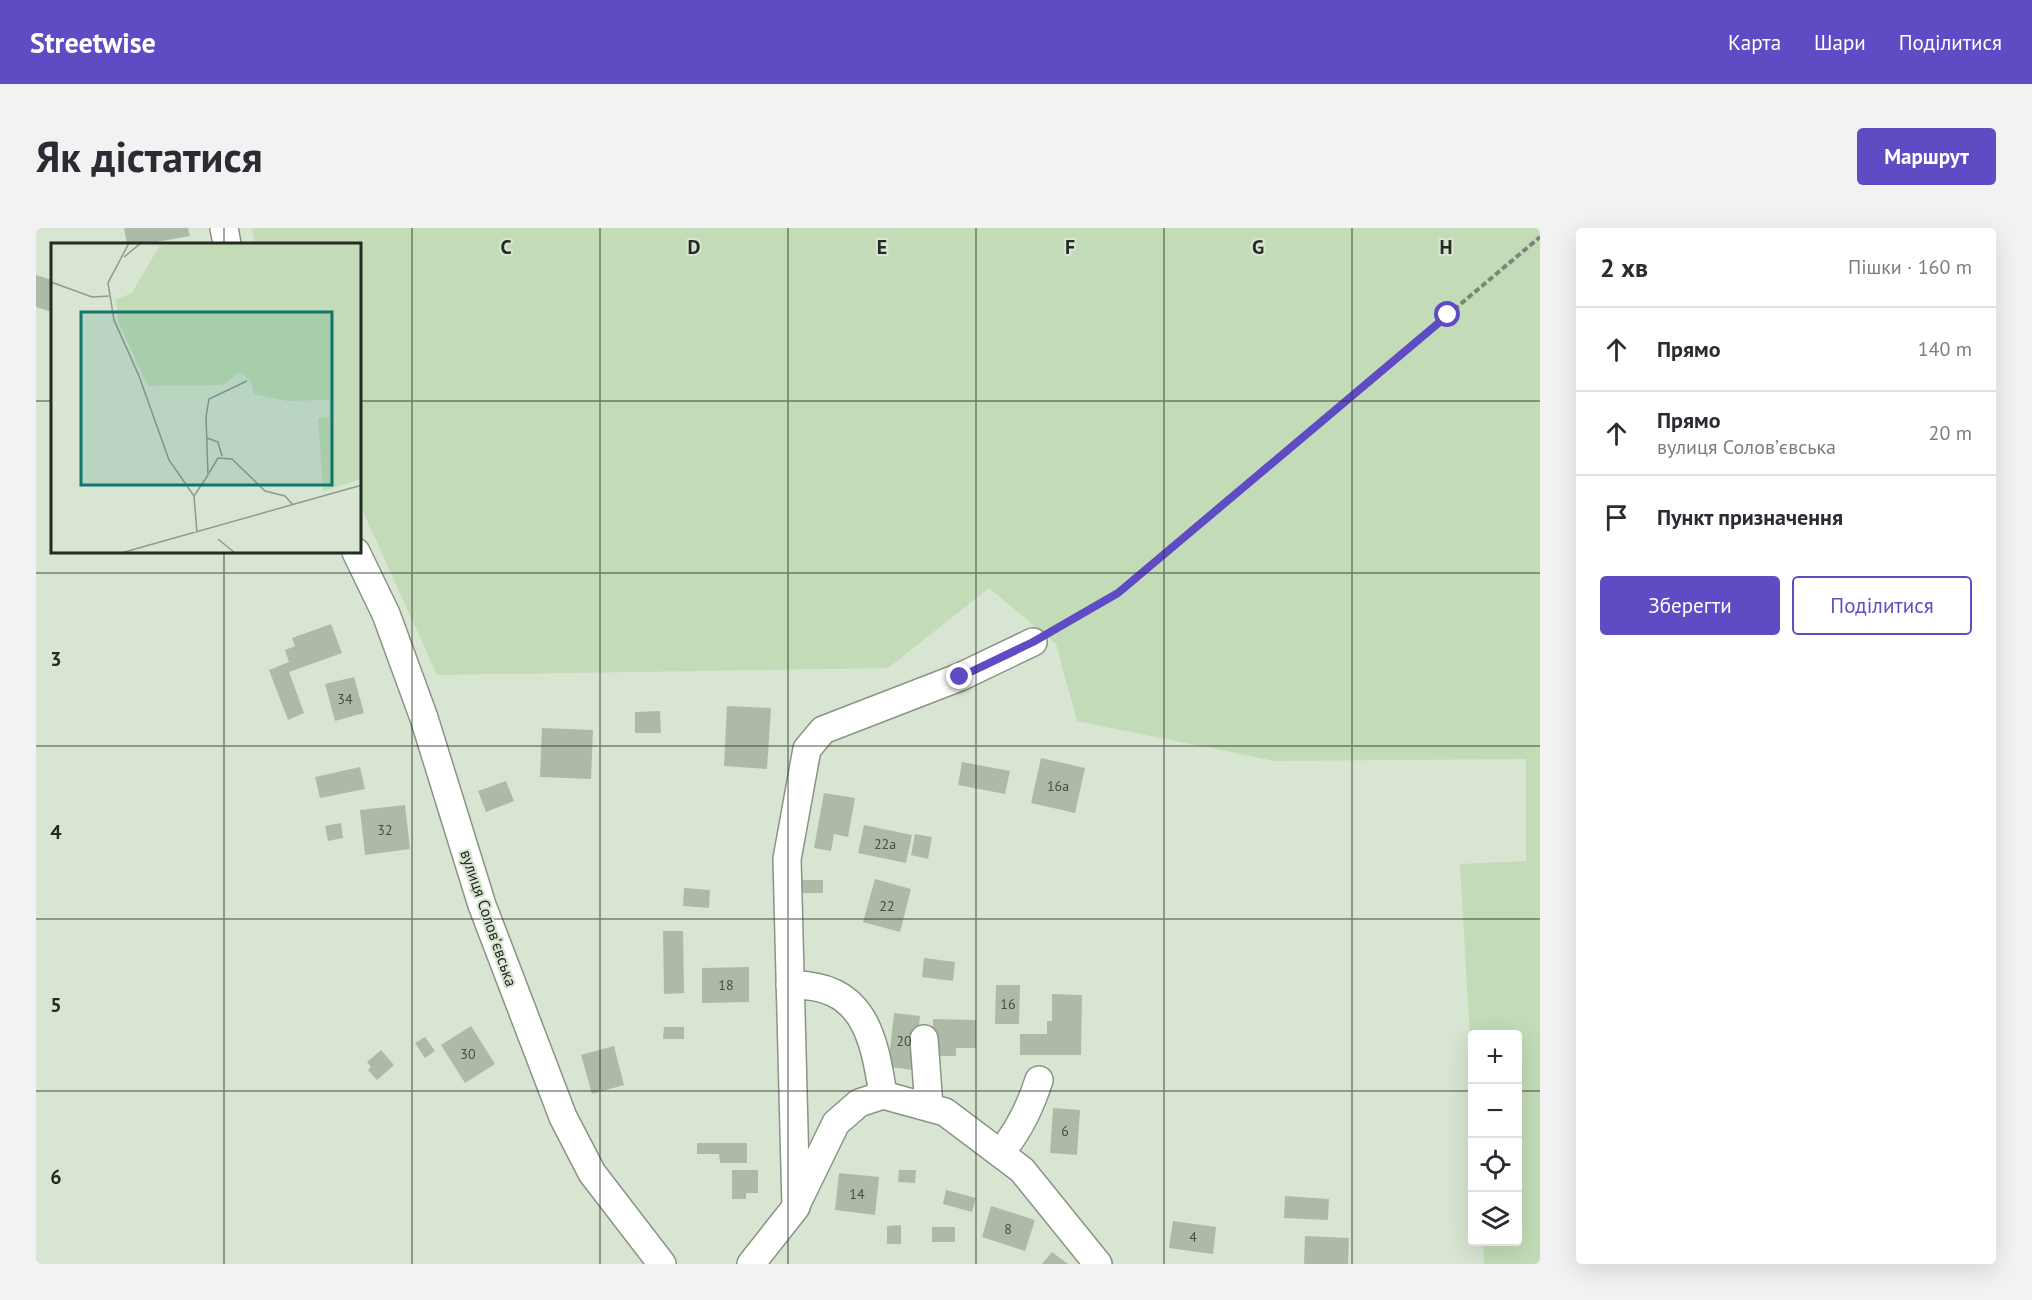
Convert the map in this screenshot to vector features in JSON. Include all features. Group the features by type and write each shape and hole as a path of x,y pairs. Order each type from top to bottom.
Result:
{"street":[{"path":"225,228 227,243"},
{"name":"вулиця Соловʼєвська","path":"357,554 386,614 424,718 482,905 563,1117 592,1173 662,1264"},
{"path":"796,1207 786,859 807,749 823,730 960,677 1033,642"},
{"path":"790,986 815,986 829,990 843,998 856,1010 868,1030 877,1058 883,1095"},
{"path":"924,1039 929,1107"},
{"path":"1000,1153 1020,1127 1039,1080"},
{"path":"751,1264 796,1207 836,1123 859,1103 883,1095 945,1112 1022,1170 1098,1264"}],"path":[{"path":"1033,642 1118,593 1540,237"}],"green space":[{"path":"252,228 1540,228 1540,1264 1484,1264 1483,1246 1522,1246 1522,1030 1470,1030 1460,864 1526,861 1526,759 1274,761 1077,721 1056,644 989,588 888,668 437,675 362,509 362,243 255,243"}],"building":[{"path":"124,228 188,228 190,236 151,243 127,243"},
{"path":"36,275 51,280 51,312 36,307"},
{"path":"331,624 342,653 289,672 304,713 288,720 269,670 289,662 285,650 295,646 292,638"},
{"path":"354,677 364,713 335,721 325,684"},
{"path":"727,706 771,708 767,769 724,766"},
{"path":"660,711 661,733 635,733 635,712"},
{"path":"542,728 593,730 591,779 540,777"},
{"path":"1041,758 1085,768 1075,813 1031,803"},
{"path":"962,762 1010,771 1005,794 958,785"},
{"path":"360,767 365,789 320,798 315,777"},
{"path":"506,781 514,801 486,812 478,791"},
{"path":"824,793 855,798 848,837 834,834 831,851 814,848"},
{"path":"405,805 410,849 365,855 360,810"},
{"path":"341,823 343,838 328,841 325,826"},
{"path":"864,825 912,835 906,863 858,853"},
{"path":"915,834 932,837 928,859 911,855"},
{"path":"875,879 911,889 900,932 863,922"},
{"path":"800,880 823,880 823,893 800,893"},
{"path":"684,888 710,890 709,908 683,906"},
{"path":"663,931 683,931 684,993 664,994"},
{"path":"924,958 955,962 953,981 922,977"},
{"path":"749,967 749,1002 702,1003 702,968"},
{"path":"996,985 1020,985 1019,1024 995,1024"},
{"path":"1052,994 1082,995 1081,1055 1020,1055 1020,1034 1047,1034 1047,1021 1052,1021"},
{"path":"894,1013 920,1016 914,1070 888,1067"},
{"path":"933,1019 976,1020 976,1048 956,1048 956,1056 933,1056"},
{"path":"471,1026 495,1064 465,1083 441,1045"},
{"path":"664,1027 684,1027 684,1039 663,1039"},
{"path":"425,1037 435,1051 425,1058 415,1043"},
{"path":"614,1046 624,1085 592,1094 581,1055"},
{"path":"381,1050 394,1065 377,1080 368,1070 371,1067 367,1062"},
{"path":"1053,1108 1080,1110 1077,1155 1050,1153"},
{"path":"697,1143 747,1143 747,1163 720,1163 719,1154 697,1154"},
{"path":"732,1170 758,1170 758,1193 746,1193 746,1199 732,1199"},
{"path":"899,1170 916,1170 915,1183 898,1182"},
{"path":"839,1173 879,1177 875,1215 835,1210"},
{"path":"946,1190 976,1198 972,1212 943,1204"},
{"path":"1285,1196 1329,1199 1328,1220 1284,1218"},
{"path":"991,1206 1035,1220 1025,1251 982,1237"},
{"path":"1173,1221 1216,1227 1213,1254 1169,1248"},
{"path":"901,1225 901,1244 887,1244 887,1226"},
{"path":"932,1227 955,1227 955,1242 932,1242"},
{"path":"1305,1236 1349,1238 1348,1264 1304,1264"},
{"path":"1052,1252 1068,1264 1042,1264"}],"route":[{"path":"960,677 1033,642 1118,593 1448,315"}]}
